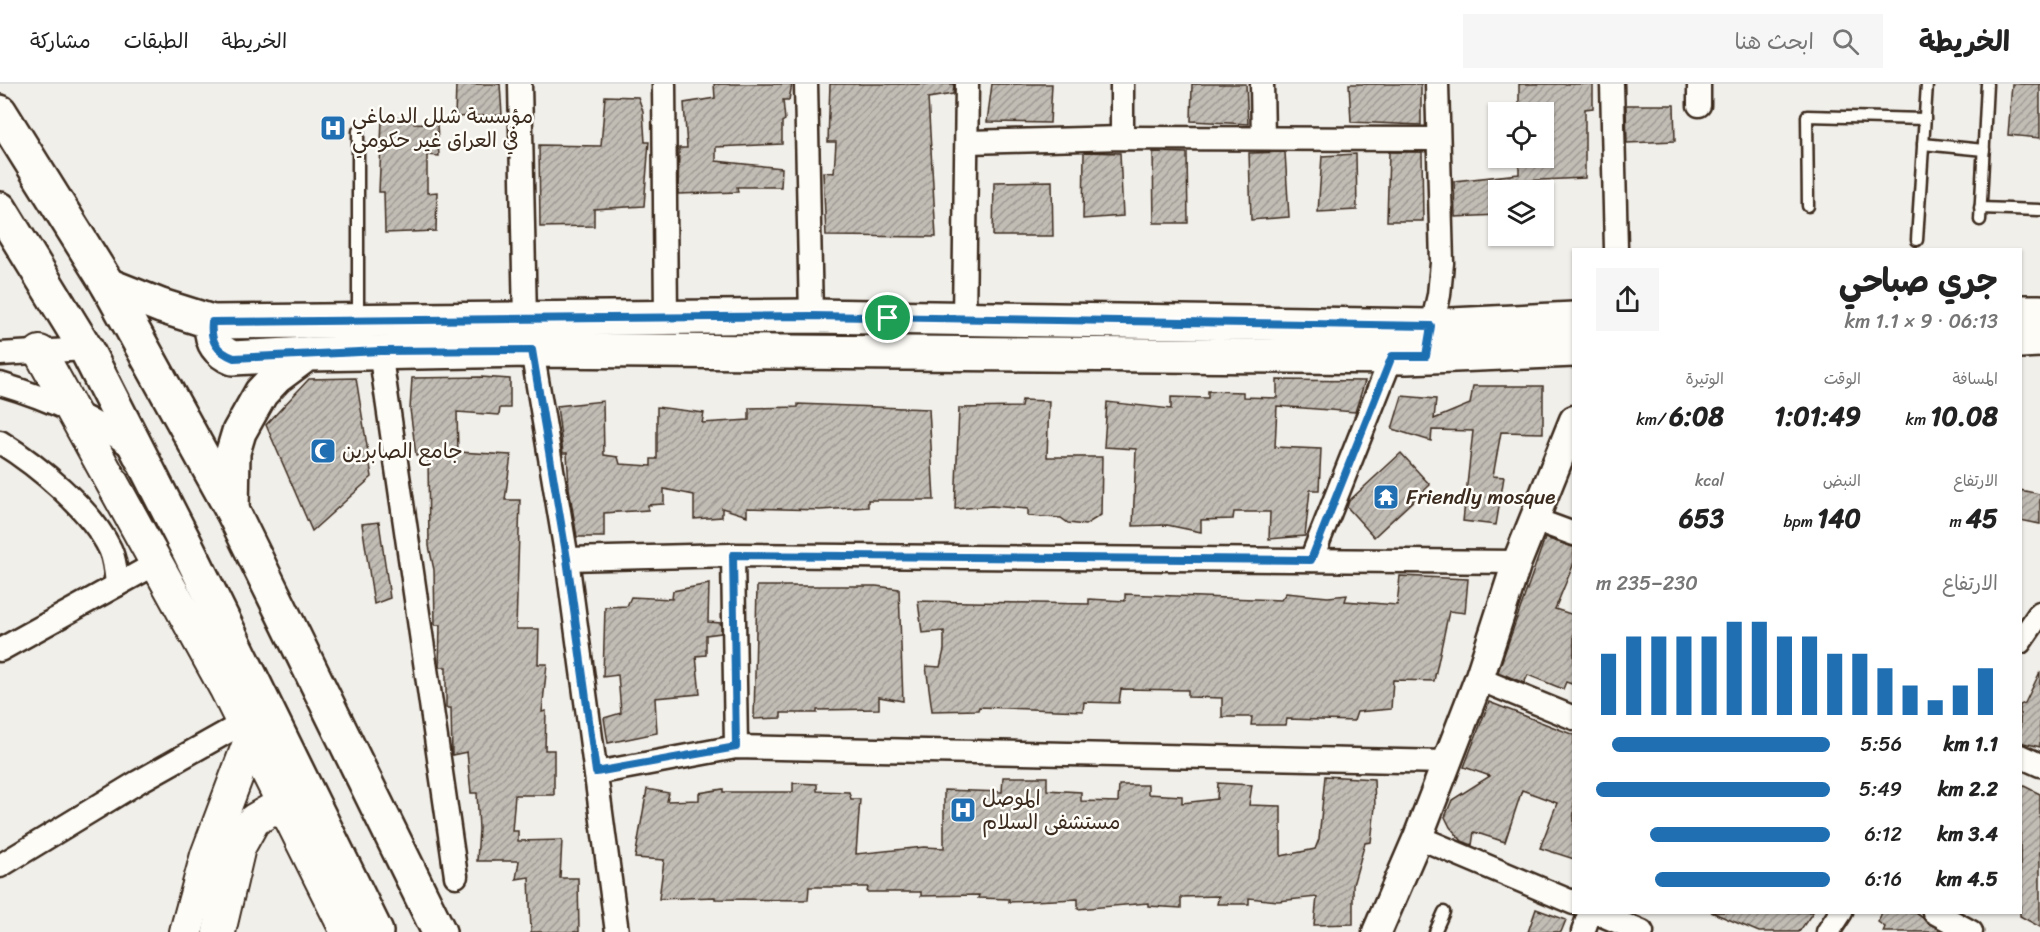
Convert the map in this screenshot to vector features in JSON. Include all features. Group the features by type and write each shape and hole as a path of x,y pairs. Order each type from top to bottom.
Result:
{"main road":[{"path":"0,112 108,285 232,510 439,932"},
{"path":"0,209 86,349 249,672 376,932"},
{"path":"108,285 161,306 212,322 358,321 529,335 1392,356 1429,341 1572,319"},
{"path":"2022,312 2040,312"},
{"path":"212,322 211,334 214,346 223,354 234,358 380,351 666,318 811,316 964,320 1429,341 1572,350"},
{"path":"2022,341 2040,340"},
{"path":"40,352 247,731 347,932"},
{"path":"232,510 233,452 243,423 261,393 283,371 307,354"},
{"path":"186,932 207,855 247,731 255,716 249,672"},
{"path":"219,932 239,847 254,820 273,809 289,814 338,855"}],"street":[{"path":"520,84 529,335 567,559 617,932"},
{"path":"664,84 666,318"},
{"path":"806,84 811,316"},
{"path":"964,320 967,84"},
{"path":"1122,84 1122,138"},
{"path":"1262,84 1263,138"},
{"path":"1429,341 1439,295 1442,263 1437,84"},
{"path":"1612,84 1616,248"},
{"path":"968,142 1122,138 1438,140"},
{"path":"0,354 86,349"},
{"path":"380,351 456,876"},
{"path":"1311,560 1392,356"},
{"path":"0,384 73,412 114,434 138,453"},
{"path":"1377,932 1418,837 1479,679 1517,562 1536,520 1572,425"},
{"path":"0,442 20,454 82,509 111,550 117,585"},
{"path":"1536,520 1572,533"},
{"path":"567,559 733,555 1517,562"},
{"path":"733,555 736,747"},
{"path":"0,650 157,563"},
{"path":"2022,639 2040,613"},
{"path":"1479,679 1572,717"},
{"path":"0,866 138,782 247,731"},
{"path":"596,772 736,747 1447,762"},
{"path":"2022,757 2040,765"},
{"path":"1418,837 1572,902"},
{"path":"1583,932 1589,914"},
{"path":"1600,914 1642,932"},
{"path":"1828,932 1840,914"},
{"path":"1938,914 1971,932"}],"lane":[{"path":"1917,240 1927,84"},
{"path":"1980,220 1987,84"},
{"path":"1808,206 1807,116 1925,119"},
{"path":"358,131 358,321"},
{"path":"1923,144 1984,150"},
{"path":"1980,208 2040,210"},
{"path":"1435,932 1443,912"}],"building":[{"path":"456,84 500,84 502,115 455,117"},
{"path":"714,84 792,84 789,100 783,100 785,120 782,122 782,144 716,147 716,161 782,168 781,187 737,187 738,192 678,194 679,148 687,148 684,103 715,98"},
{"path":"830,84 954,84 953,94 928,98 936,237 826,236 823,172 834,173 836,142 828,142"},
{"path":"992,84 1052,84 1050,123 987,122"},
{"path":"1192,84 1246,84 1248,124 1191,121"},
{"path":"1349,84 1421,84 1421,125 1351,122"},
{"path":"1519,84 1593,84 1593,108 1585,109 1585,178 1488,180 1488,215 1455,217 1454,181 1519,174 1519,168 1554,168 1554,102 1519,102"},
{"path":"2012,84 2040,84 2040,138 2008,135"},
{"path":"605,96 638,97 643,111 645,142 649,142 644,206 594,209 594,226 540,227 539,145 601,146"},
{"path":"1626,105 1674,105 1675,141 1627,143"},
{"path":"413,117 414,123 437,124 439,156 427,155 427,193 437,192 436,231 385,233 384,192 379,192 382,119"},
{"path":"1084,152 1120,153 1123,216 1083,219"},
{"path":"1153,152 1187,153 1188,223 1154,223"},
{"path":"1285,152 1289,217 1251,220 1249,153"},
{"path":"1389,152 1422,152 1423,221 1387,221"},
{"path":"1356,154 1357,210 1318,212 1322,156"},
{"path":"1052,181 1053,236 993,236 994,182"},
{"name":"جامع الصابرين","path":"356,378 372,477 312,531 266,425 309,379"},
{"path":"412,378 510,379 510,408 500,408 499,415 457,412 458,452 511,455 505,500 520,500 516,629 539,629 538,664 547,664 542,712 546,711 545,750 554,750 554,795 515,795 512,831 518,831 518,841 562,840 560,878 578,878 579,932 531,932 529,877 516,879 519,861 477,861 479,829 477,793 471,793 467,752 452,755 451,708 446,708 446,667 439,667 440,625 435,625 434,570 429,546 428,455 416,455 410,409"},
{"path":"1277,380 1365,381 1355,412 1277,406 1275,447 1321,449 1319,490 1310,490 1305,536 1269,539 1270,512 1234,512 1233,519 1201,520 1201,532 1167,525 1133,526 1136,449 1104,447 1107,402 1171,409 1171,397 1208,398 1208,391 1243,392 1243,397 1277,398"},
{"path":"1473,386 1543,386 1543,433 1501,432 1493,476 1504,477 1496,525 1463,521 1473,431 1432,430 1431,441 1392,429 1402,396 1436,399 1434,419 1470,404"},
{"path":"1022,400 1049,401 1047,457 1102,457 1101,515 1085,525 1068,523 1061,518 1028,516 1028,509 991,506 955,509 959,408 1021,407"},
{"path":"603,401 604,455 618,457 620,464 651,466 651,459 657,459 657,407 704,413 702,423 749,420 749,408 798,407 798,404 929,409 934,500 868,500 868,507 820,510 747,508 747,516 722,508 722,517 694,519 694,495 664,489 664,504 648,505 648,510 604,513 604,537 577,537 569,488 567,453 563,453 557,406"},
{"path":"1401,453 1430,485 1374,537 1347,507 1349,501"},
{"path":"2022,490 2040,494 2040,524 2022,520"},
{"path":"379,522 390,598 374,604 362,524"},
{"path":"1545,538 1572,546 1572,568 1555,609 1572,614 1572,684 1566,682 1563,689 1528,675 1524,683 1498,672"},
{"path":"1400,576 1468,579 1465,613 1449,611 1434,681 1393,680 1391,709 1357,712 1354,721 1287,719 1286,725 1251,725 1252,717 1222,717 1222,698 1188,697 1188,690 1121,689 1119,703 1084,702 1083,711 979,707 978,710 932,711 926,666 940,667 944,650 944,631 922,633 918,601 1089,604 1089,599 1125,601 1125,594 1281,600 1286,593 1328,597 1347,595 1345,601 1397,605"},
{"path":"709,584 708,622 721,623 721,633 706,635 706,655 696,656 700,694 655,698 657,733 608,743 604,718 621,713 618,675 603,677 605,607 627,606 631,597 672,599 673,591"},
{"path":"757,586 876,586 899,589 903,701 879,697 879,709 817,710 817,713 781,713 781,718 754,719"},
{"path":"2040,672 2040,747 2022,742 2022,704 2025,703"},
{"path":"1489,702 1572,734 1572,858 1540,848 1557,803 1522,790 1505,842 1474,832 1472,845 1462,841 1445,817 1452,800 1490,776 1464,767"},
{"path":"1325,776 1374,779 1375,807 1371,842 1365,843 1353,885 1353,924 1314,925 1317,897 1278,901 1249,898 1249,904 1217,904 1219,896 1181,897 1181,908 1148,906 1148,903 1078,909 1078,899 1009,902 1009,899 978,898 979,895 921,896 921,892 867,892 868,887 809,887 808,900 715,899 715,897 659,899 664,860 635,858 647,789 669,793 667,801 699,800 699,793 723,789 723,792 793,792 793,783 817,784 817,791 849,792 851,799 860,799 856,854 924,847 944,848 944,790 1002,792 1003,777 1047,777 1047,790 1081,792 1081,801 1118,802 1119,785 1148,785 1148,794 1182,796 1182,803 1217,799 1218,783 1252,785 1249,805 1281,806 1281,856 1315,849 1319,839"},
{"path":"2022,785 2040,794 2040,927 2020,916 2022,914"},
{"path":"1536,909 1566,920 1561,932 1528,932"},
{"path":"1716,914 1812,914 1799,932 1759,932"},
{"path":"1881,914 1917,914 1943,932 1883,932 1885,927 1878,922"}],"place":[{"name":"مؤسسة شلل الدماغي في العراق غير حكومي","path":"333,128"},
{"name":"جامع الصابرين","path":"323,451"},
{"name":"Friendly mosque","path":"1386,497"},
{"name":"الموصل مستشفى السلام","path":"963,810"}],"route":[{"path":"811,316 888,318 1431,326 1426,356 1392,356 1311,560 733,555 736,747 596,772 567,559 532,350 380,351 234,358 223,354 214,346 211,334 212,322 811,316"}]}
